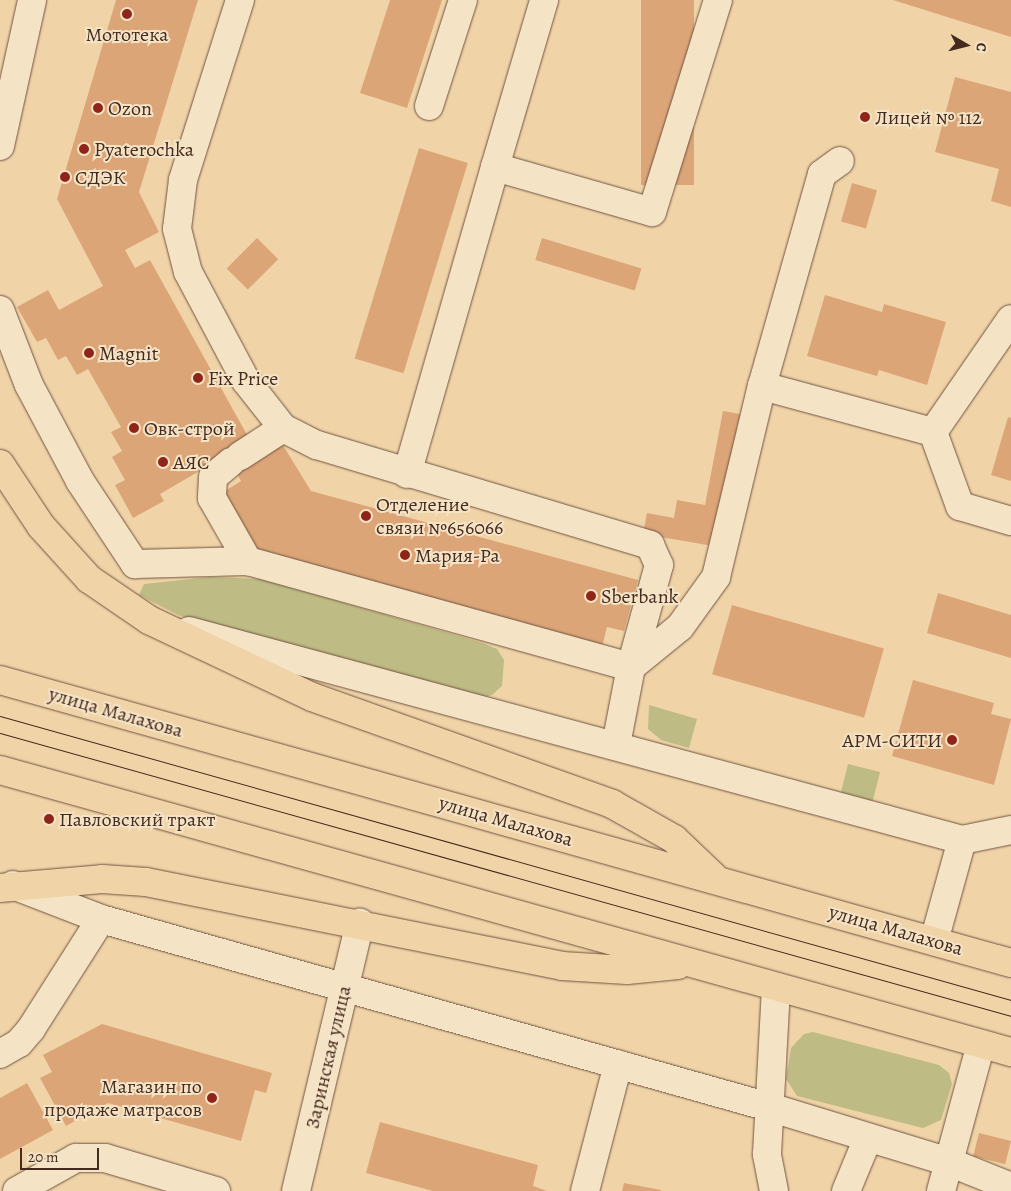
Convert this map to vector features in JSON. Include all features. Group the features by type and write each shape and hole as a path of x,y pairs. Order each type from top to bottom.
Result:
{"main road":[{"path":"0,464 41,526 109,594 148,620 312,697 612,804 674,839 717,880"},
{"name":"улица Малахова","path":"0,680 1011,963"},
{"path":"0,770 1011,1052"},
{"path":"6,887 102,879 146,882 360,923 562,966 627,970 694,964"}],"street":[{"path":"0,146 32,0"},
{"path":"240,0 183,180 177,230 197,289 246,381 283,428 317,444 407,474 650,545 660,564 630,667 616,745"},
{"path":"429,106 463,0"},
{"path":"407,474 544,0"},
{"path":"495,167 652,212 718,0"},
{"path":"630,667 680,627 716,577 762,386 822,174 840,161"},
{"path":"0,310 34,394 80,481 135,564"},
{"path":"933,432 1011,319"},
{"path":"762,386 933,432"},
{"path":"248,561 212,498 213,477 235,459 283,428"},
{"path":"933,432 960,506 1011,521"},
{"path":"109,594 135,564 248,561 630,667"},
{"path":"148,620 962,840 1011,830"},
{"path":"934,941 962,840"},
{"path":"6,887 101,919 769,1107 949,1162 1011,1188"},
{"path":"0,1054 31,1029 101,919"},
{"name":"Заринская улица","path":"296,1191 360,923"},
{"path":"774,1191 767,1154 776,987"},
{"path":"941,1191 981,1044"},
{"path":"584,1191 618,1064"},
{"path":"846,1191 868,1138"},
{"path":"17,1191 76,1158 105,1158 216,1191"}],"shaded area":[{"path":"210,577 261,579 483,643 497,649 504,660 502,686 492,695 481,698 178,615 139,595 144,584"},
{"path":"649,705 697,719 689,748 661,740 648,729"},
{"path":"848,764 880,772 873,801 841,793"},
{"path":"813,1032 939,1065 949,1073 952,1084 941,1120 923,1128 797,1096 786,1079 791,1048 804,1034"}],"building":[{"path":"116,0 198,0 139,192 159,232 125,250 135,268 150,260 251,442 281,442 311,491 638,580 624,631 607,627 602,647 257,552 222,493 241,481 227,455 160,494 164,501 133,518 115,485 125,480 112,457 122,451 111,432 121,427 88,369 77,375 66,356 58,360 46,338 37,342 17,307 48,290 59,310 103,286 57,199"},
{"path":"390,0 442,0 407,108 360,93"},
{"path":"641,0 694,0 694,185 641,185"},
{"path":"893,0 1011,0 1011,37"},
{"path":"955,77 1011,92 1011,207 991,201 999,169 935,152"},
{"path":"419,148 468,163 403,373 355,358"},
{"path":"852,183 877,190 866,229 841,221"},
{"path":"257,238 278,259 248,290 227,268"},
{"path":"542,238 641,268 635,290 535,260"},
{"path":"825,295 882,312 884,304 946,322 927,385 879,370 877,376 807,356"},
{"path":"723,411 740,414 713,546 643,534 647,513 674,518 677,500 705,505"},
{"path":"1008,417 1011,418 1011,481 991,475"},
{"path":"938,593 1011,615 1011,658 927,633"},
{"path":"732,605 884,649 864,718 712,674"},
{"name":"АРМ-СИТИ","path":"913,680 994,703 991,714 1011,719 994,785 892,756"},
{"path":"102,1024 272,1073 266,1093 255,1090 241,1141 108,1103 66,1126 40,1078 52,1072 43,1055"},
{"path":"27,1083 53,1130 0,1159 0,1098"},
{"path":"380,1122 538,1165 533,1186 547,1191 433,1191 366,1173"},
{"path":"979,1133 1011,1141 1005,1164 973,1156"},
{"path":"624,1183 661,1190 661,1191 622,1191"}],"tram line":[{"path":"0,716 1011,1000"},
{"path":"0,733 1011,1016"}],"place":[{"name":"Мототека","path":"127,14"},
{"name":"Ozon","path":"98,108"},
{"name":"Лицей № 112","path":"865,117"},
{"name":"Pyaterochka","path":"84,149"},
{"name":"СДЭК","path":"65,177"},
{"name":"Magnit","path":"89,353"},
{"name":"Fix Price","path":"198,378"},
{"name":"Овк-строй","path":"134,428"},
{"name":"АЯС","path":"163,462"},
{"name":"Отделение связи №656066","path":"366,516"},
{"name":"Мария-Ра","path":"405,555"},
{"name":"Sberbank","path":"591,596"},
{"name":"АРМ-СИТИ","path":"952,740"},
{"name":"Павловский тракт","path":"49,819"},
{"name":"Магазин по продаже матрасов","path":"212,1098"}]}
